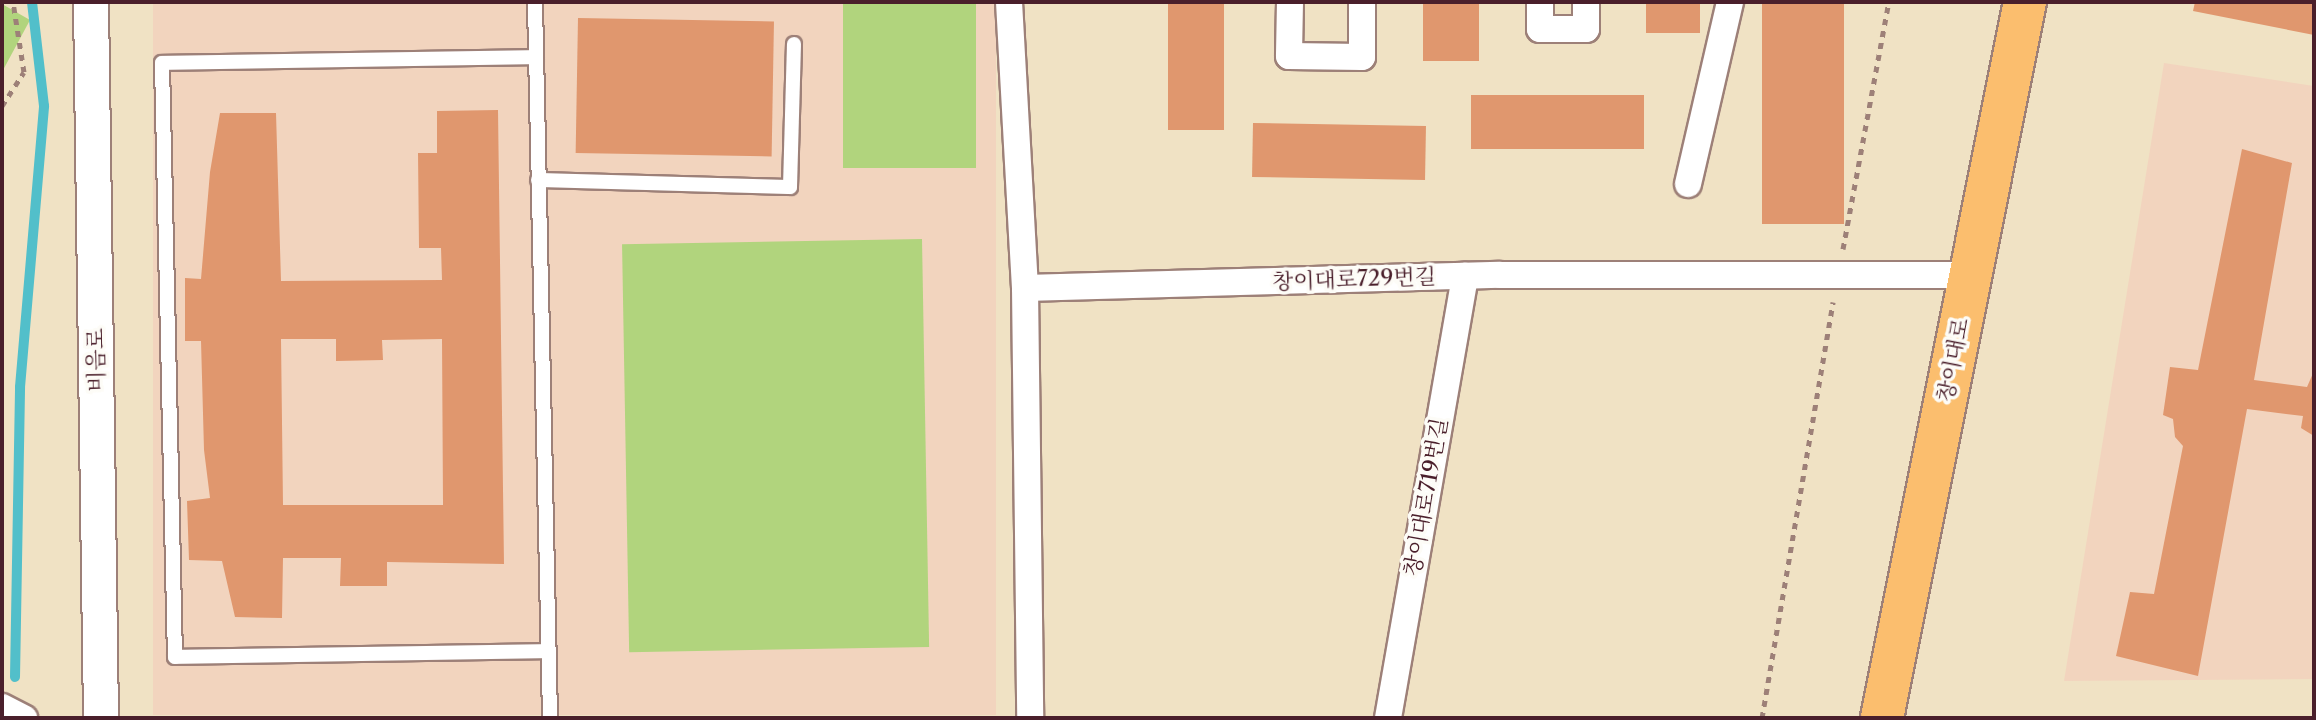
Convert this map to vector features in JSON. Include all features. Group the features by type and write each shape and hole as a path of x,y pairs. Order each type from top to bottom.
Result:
{"main road":[{"name":"창이대로","path":"1882,718 2025,2"}],"street":[{"name":"비음로","path":"91,2 101,718"},
{"path":"1009,2 1025,288 1030,718"},
{"path":"1290,2 1289,56 1362,57 1362,2"},
{"path":"1540,2 1540,29 1586,29 1586,2"},
{"path":"1688,184 1730,2"},
{"name":"창이대로729번길","path":"1025,288 1465,276 1970,275"},
{"name":"창이대로719번길","path":"1388,718 1465,276"},
{"path":"2,707 24,718"}],"lane":[{"path":"535,2 550,718"},
{"path":"538,180 790,187 794,44"},
{"path":"536,57 162,63 175,657 548,651"}],"path":[{"path":"2,106 24,72 13,2"},
{"path":"1762,718 1838,275 1889,2"}],"shaded area":[{"path":"153,2 996,2 996,715 153,715"},
{"path":"2164,63 2314,86 2314,679 2064,681"}],"green space":[{"path":"843,2 976,2 976,168 843,168"},
{"path":"2,4 30,20 2,72"},
{"path":"922,239 929,647 629,652 622,244"}],"building":[{"path":"1168,2 1224,2 1224,130 1168,130"},
{"path":"1423,2 1479,2 1479,61 1423,61"},
{"path":"1646,2 1700,2 1700,33 1646,33"},
{"path":"1762,2 1844,2 1844,224 1762,224"},
{"path":"2195,2 2314,2 2314,35 2193,11"},
{"path":"578,18 774,21 772,156 576,153"},
{"path":"1471,95 1644,95 1644,149 1471,149"},
{"path":"498,110 504,564 387,562 387,586 340,586 341,558 283,558 282,618 235,617 222,561 189,560 187,501 210,498 204,450 201,341 185,341 185,278 201,279 210,172 220,113 276,113 281,281 442,280 441,248 419,248 418,153 437,153 437,111","holes":["281,339 336,339 336,361 383,360 382,340 442,339 443,505 283,505"]},
{"path":"1253,123 1426,126 1425,180 1252,177"},
{"path":"2242,149 2292,163 2254,380 2307,387 2314,371 2314,436 2301,428 2303,416 2247,409 2198,676 2116,656 2130,592 2154,594 2183,446 2175,437 2173,419 2163,415 2170,367 2198,370"}],"waterway":[{"path":"15,677 20,387 44,106 32,2"}]}
